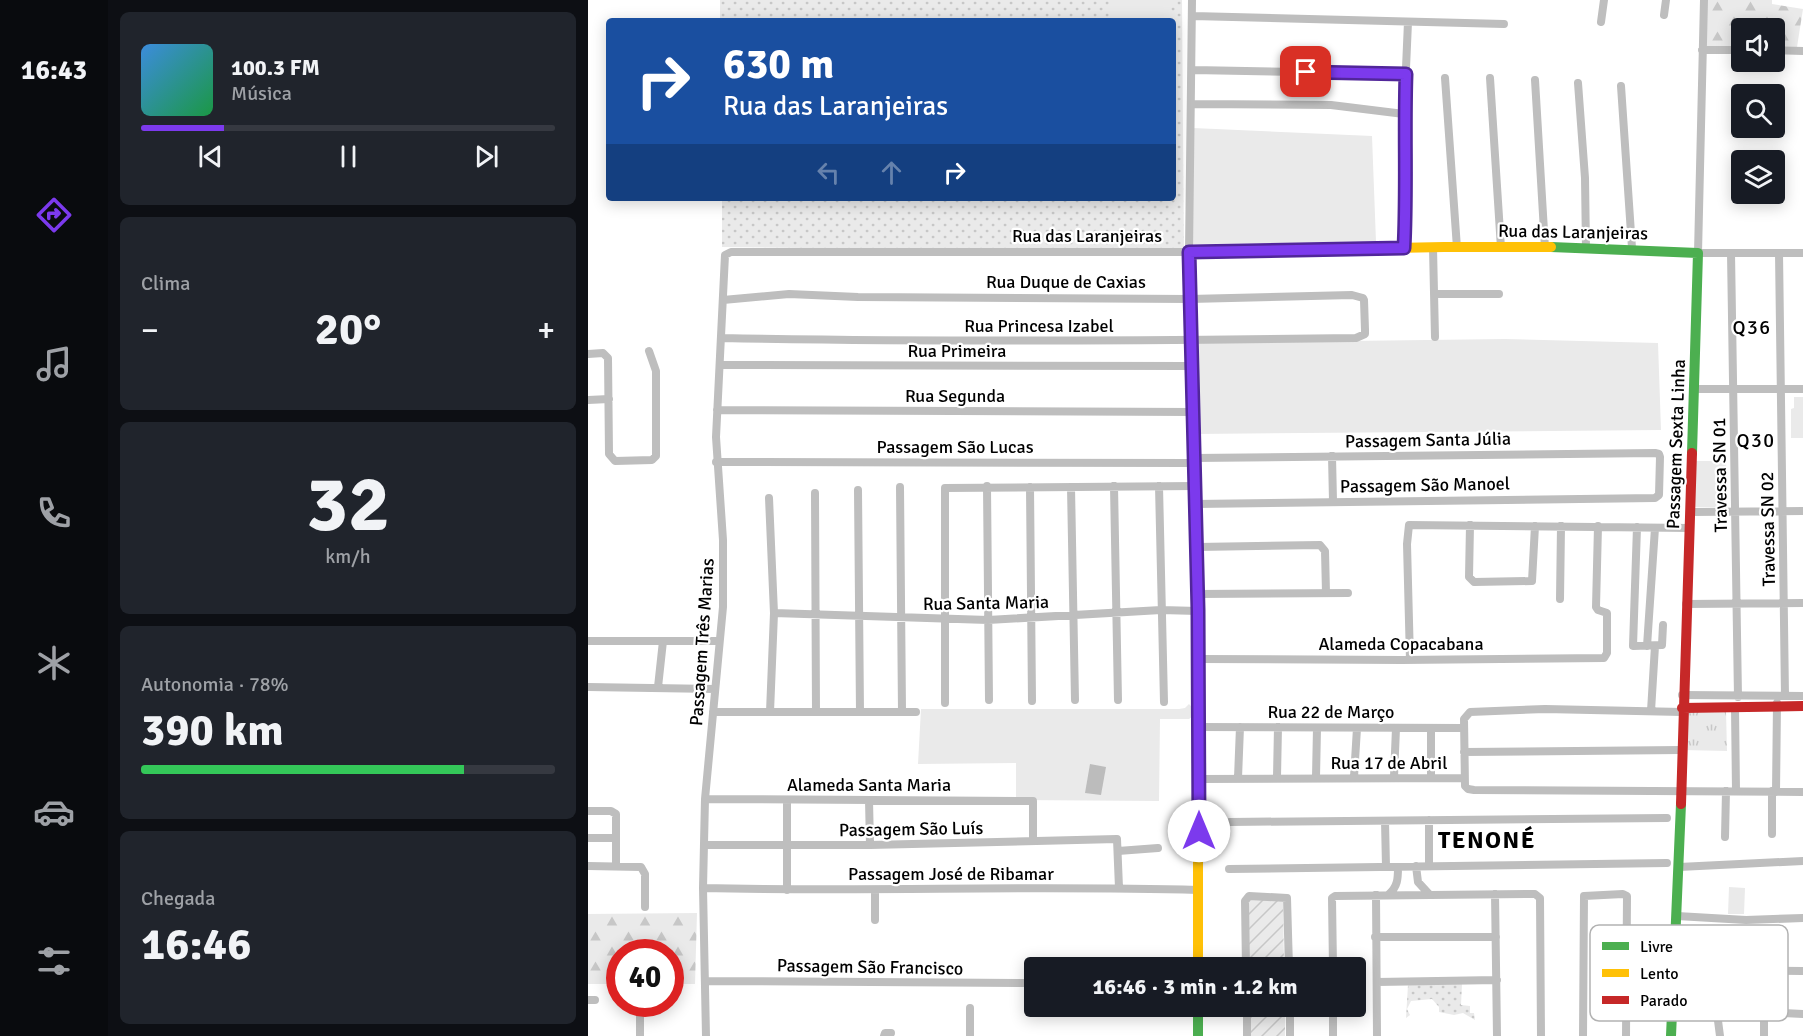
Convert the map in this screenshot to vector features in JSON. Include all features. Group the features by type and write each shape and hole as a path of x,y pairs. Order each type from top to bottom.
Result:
{"street":[{"path":"1192,0 1193,70 1189,252 1199,659 1198,957"},
{"path":"1601,22 1604,0"},
{"path":"1664,15 1666,0"},
{"name":"Passagem Sexta Linha","path":"1676,925 1682,695 1695,389 1704,0"},
{"path":"1193,16 1504,24"},
{"path":"1404,248 1407,22"},
{"path":"1702,50 1731,50"},
{"path":"1785,50 1803,51"},
{"path":"1193,70 1406,74"},
{"path":"1445,78 1456,248"},
{"path":"1490,78 1501,248"},
{"path":"1535,80 1545,248"},
{"path":"1578,83 1585,178 1586,249"},
{"path":"1622,86 1632,248"},
{"path":"1192,104 1331,105 1404,114"},
{"name":"Rua das Laranjeiras","path":"728,252 1189,252 1404,248 1632,248 1698,253"},
{"path":"1433,248 1435,337"},
{"name":"Passagem Três Marias","path":"706,1036 705,799 724,578 716,462 725,255 728,252"},
{"path":"1698,253 1803,253"},
{"name":"Travessa SN 01","path":"1731,253 1736,512 1736,791"},
{"name":"Travessa SN 02","path":"1772,834 1785,604 1779,253"},
{"name":"Rua Duque de Caxias","path":"723,300 789,294 858,297 1359,296 1364,300 1365,330 1362,336 1356,338"},
{"path":"1434,294 1499,294"},
{"name":"Rua Princesa Izabel","path":"722,338 898,341 1356,338"},
{"path":"588,354 603,353 608,358 609,454 610,458 615,461 655,459 657,371 649,351"},
{"name":"Rua Primeira","path":"721,365 1192,366"},
{"path":"1695,389 1803,389"},
{"path":"588,400 609,399"},
{"name":"Rua Segunda","path":"717,410 1194,412"},
{"name":"Passagem Santa Júlia","path":"1194,460 1332,456 1655,453 1660,457 1660,492 1655,498"},
{"path":"1332,456 1333,501"},
{"name":"Passagem São Lucas","path":"716,462 1194,460"},
{"path":"945,703 944,490 948,487 987,486 1194,486"},
{"path":"987,486 989,700"},
{"path":"1114,486 1118,700"},
{"path":"1160,486 1164,702"},
{"path":"900,487 902,712"},
{"path":"1030,487 1032,701"},
{"path":"1071,487 1075,700"},
{"path":"858,490 860,712"},
{"path":"815,493 816,712"},
{"path":"769,498 774,613 770,712"},
{"name":"Passagem São Manoel","path":"1195,504 1655,498"},
{"path":"1691,512 1803,511"},
{"path":"1410,660 1407,528 1412,524 1690,528"},
{"path":"1470,525 1469,577 1474,582 1532,580 1535,526"},
{"path":"1560,599 1561,526"},
{"name":"Alameda Copacabana","path":"1199,659 1604,658 1607,653 1607,613 1596,607 1598,526"},
{"path":"1637,527 1633,644 1636,646 1663,644 1664,625"},
{"path":"1651,711 1655,528"},
{"path":"1197,547 1320,545 1325,551 1326,593"},
{"path":"1198,594 1348,593"},
{"path":"1686,604 1803,603"},
{"name":"Rua Santa Maria","path":"774,613 988,620 1198,610"},
{"path":"588,641 719,640"},
{"path":"658,687 663,641"},
{"path":"588,687 715,689"},
{"path":"1682,695 1737,702"},
{"path":"1464,778 1463,728 1464,719 1470,712 1545,709 1682,710 1803,696"},
{"path":"1780,699 1803,706"},
{"path":"713,712 916,712"},
{"name":"Rua 22 de Março","path":"1198,727 1463,728"},
{"path":"1238,778 1240,727"},
{"path":"1277,777 1278,727"},
{"path":"1316,777 1317,728"},
{"path":"1354,777 1357,728"},
{"path":"1394,777 1396,728"},
{"path":"1431,728 1431,777"},
{"path":"1464,752 1681,750"},
{"name":"Rua 17 de Abril","path":"1199,779 1431,777 1464,778 1468,789 1474,790 1680,790"},
{"path":"1680,790 1803,792"},
{"path":"1725,837 1726,791"},
{"name":"Alameda Santa Maria","path":"705,799 1033,801 1033,841"},
{"path":"787,800 787,890"},
{"path":"869,800 870,845"},
{"path":"588,811 611,811 616,814 616,866"},
{"path":"1230,822 1667,818"},
{"path":"1429,820 1429,866"},
{"path":"1385,821 1386,867"},
{"path":"588,838 616,838"},
{"name":"Passagem São Luís","path":"705,845 870,845 1117,839 1118,851"},
{"path":"1119,888 1118,851 1158,848"},
{"path":"1679,867 1803,861"},
{"path":"1228,869 1667,863"},
{"path":"588,866 637,866 644,870 645,907"},
{"path":"1416,866 1418,882 1429,894"},
{"path":"1388,895 1395,889 1398,867"},
{"name":"Passagem José de Ribamar","path":"704,888 1198,890"},
{"path":"875,890 875,920"},
{"path":"1495,894 1497,1036"},
{"path":"1333,957 1332,898 1335,896 1535,894 1540,898 1541,1036"},
{"path":"1583,1036 1583,898 1585,895 1623,894 1627,896 1627,925"},
{"path":"1376,895 1377,1036"},
{"path":"1246,957 1245,901 1249,896 1286,897 1289,900 1289,957"},
{"path":"1677,916 1746,920 1803,918"},
{"path":"1376,937 1496,937"},
{"path":"1377,982 1497,980"},
{"name":"Passagem São Francisco","path":"705,981 1024,983"},
{"path":"970,1008 970,1036"},
{"path":"1788,1013 1803,1014"},
{"path":"640,1017 640,1036"},
{"path":"1198,1017 1198,1036"},
{"path":"1247,1017 1247,1036"},
{"path":"1290,1017 1290,1036"},
{"path":"1333,1017 1334,1036"},
{"path":"1626,1021 1626,1036"},
{"name":"Passagem Sexta Linha","path":"1671,1036 1672,1021"},
{"path":"1718,1021 1720,1036"}],"green space":[{"path":"720,0 1182,0 1184,253 722,247 722,201 1176,201 1176,18 720,18"},
{"path":"1109,0 1169,0 1169,18 1109,18"},
{"path":"1706,0 1772,0 1772,4 1803,9 1797,47 1785,46 1785,18 1731,18 1731,46 1704,46"},
{"path":"1193,128 1372,136 1376,242 1192,244"},
{"path":"1505,339 1658,343 1661,430 1195,434 1196,343"},
{"path":"1794,397 1803,397 1803,438 1791,438 1791,409 1794,408"},
{"path":"1695,461 1726,461 1727,507 1693,507"},
{"path":"1189,704 1197,713 1189,719 1160,719 1159,801 1016,800 1016,763 918,764 921,709 1179,709"},
{"path":"1682,712 1726,712 1727,751 1682,750"},
{"path":"1729,887 1745,888 1744,914 1728,914"},
{"path":"1249,898 1283,898 1284,957 1249,957"},
{"path":"697,913 695,984 684,984 684,939 606,939 606,984 588,984 588,914"},
{"path":"1462,984 1461,1005 1470,1006 1470,1013 1474,1013 1475,1020 1463,1013 1454,1015 1439,1012 1439,1007 1432,999 1411,1001 1407,1009 1410,1015 1406,1018 1408,985"},
{"path":"1248,1017 1285,1017 1285,1036 1249,1036"}],"shaded area":[{"path":"1090,764 1106,767 1101,795 1085,793"}],"traffic: fast":[{"path":"1551,247 1698,253 1692,453"},
{"path":"1189,265 1198,611 1198,729"},
{"path":"1676,925 1681,804"},
{"path":"1198,1017 1198,1036"},
{"path":"1671,1036 1672,1021"}],"traffic: slow":[{"path":"1189,265 1189,252 1551,247"},
{"path":"1198,729 1198,957"}],"traffic: jam":[{"path":"1681,804 1692,453"},
{"path":"1682,708 1803,706"}],"district":[{"name":"Q36","path":"1752,327"},
{"name":"Q30","path":"1756,440"},
{"name":"TENONÉ","path":"1487,840"}],"route":[{"path":"1199,831 1197,547 1189,252 1404,248 1406,74 1306,72"}]}
